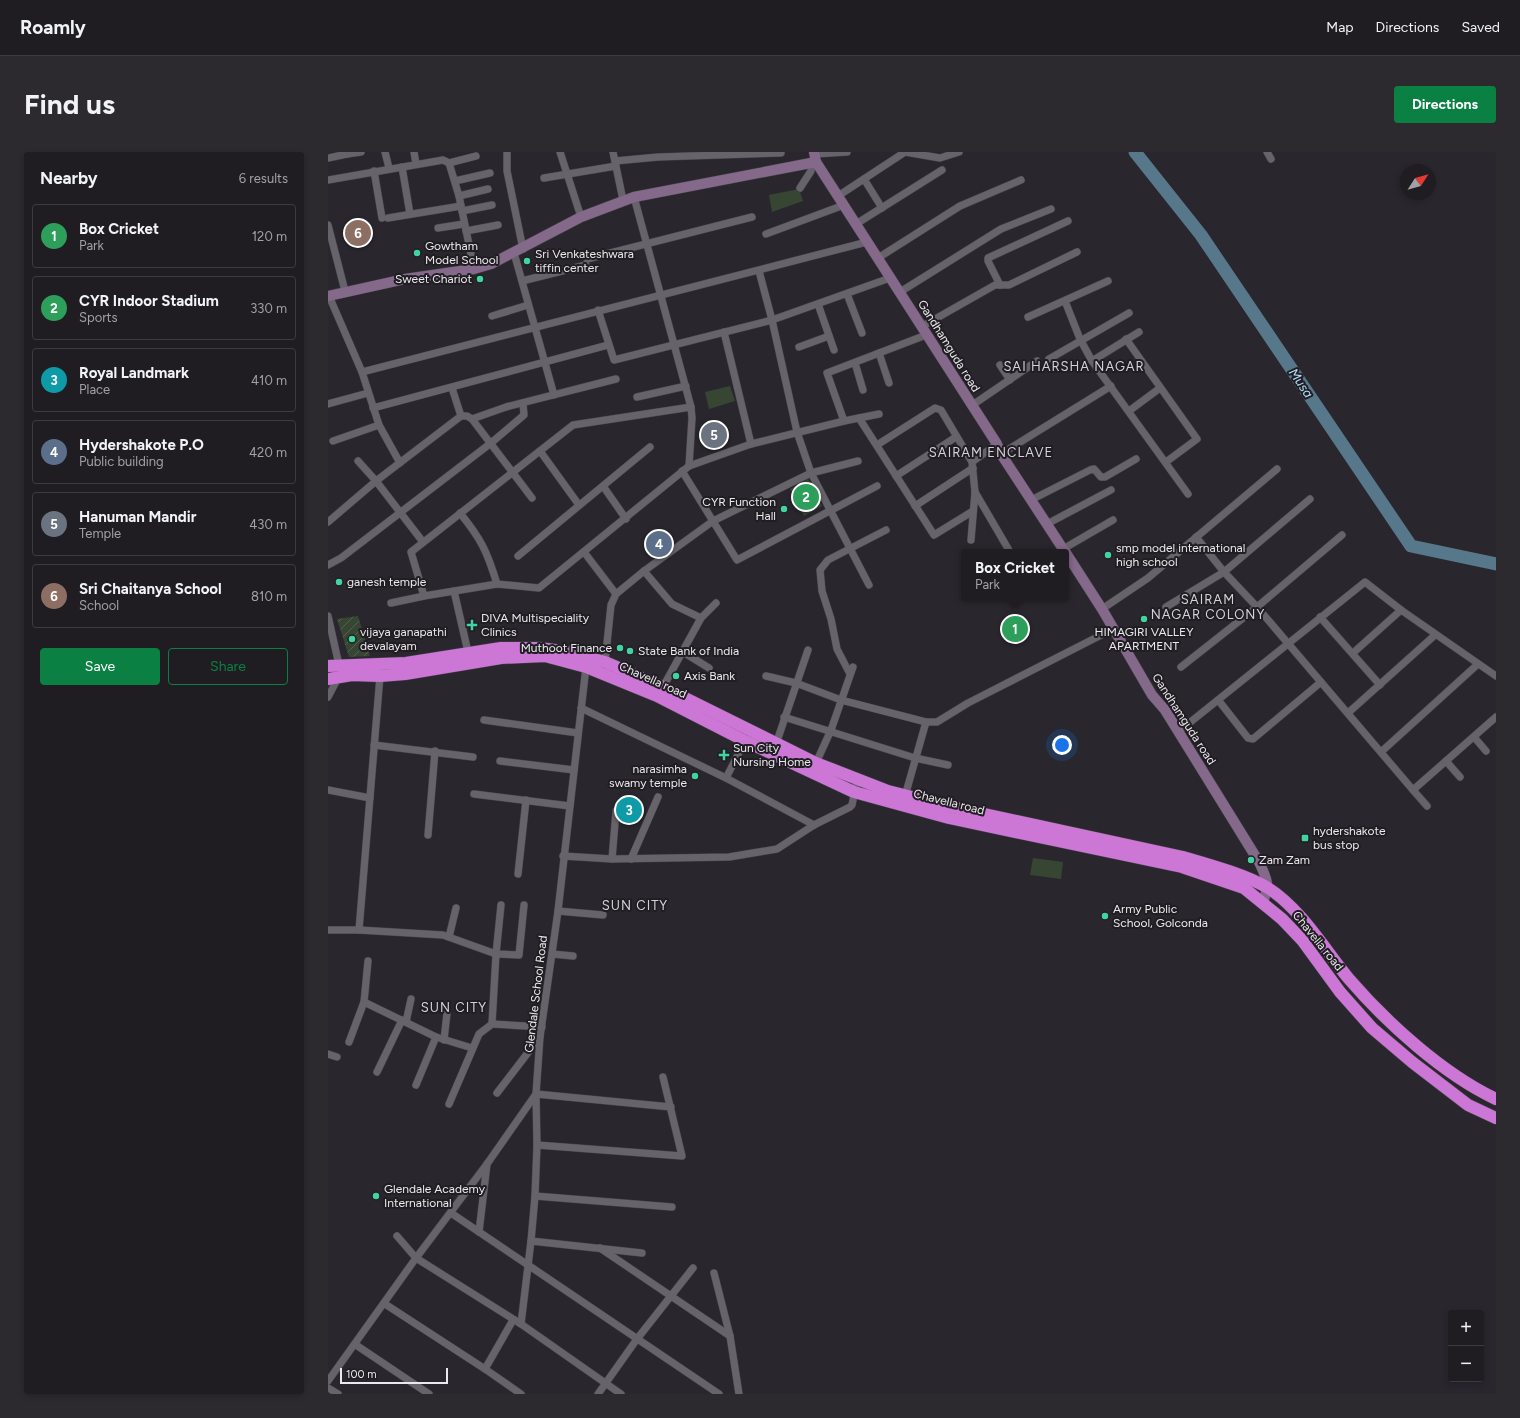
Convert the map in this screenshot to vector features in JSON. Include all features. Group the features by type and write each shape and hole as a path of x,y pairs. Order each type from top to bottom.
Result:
{"highway":[{"name":"Chavella road","path":"334,665 406,662 501,648 540,648 568,652 605,662 663,687 816,763 857,780 905,796 1183,857 1217,867 1268,888 1294,911 1349,979 1381,1014 1420,1047 1474,1089 1496,1099"},
{"name":"Chavella road","path":"333,679 352,675 380,676 500,658 545,656 586,668 657,696 745,741 854,792 949,818 1182,867 1244,888 1282,918 1302,940 1340,992 1372,1028 1412,1062 1468,1105 1496,1118"}],"street":[{"path":"328,158 347,153 361,152"},
{"path":"385,152 389,168"},
{"path":"414,152 416,164"},
{"path":"442,152 455,181 474,269"},
{"path":"507,152 507,171 522,281 554,395"},
{"path":"560,152 581,217"},
{"path":"614,152 623,200"},
{"path":"400,463 379,425 372,408 362,372 329,296 345,291 405,279 474,269 491,264 581,217 623,200 814,157 847,152"},
{"path":"838,196 905,152 940,158 959,152"},
{"path":"1267,152 1271,159"},
{"path":"544,178 616,163 694,154 781,153"},
{"path":"328,180 389,168 476,156"},
{"path":"800,188 811,171 814,157"},
{"name":"Gandhamguda road","path":"814,157 900,292 923,331 997,444 1001,454 1064,549"},
{"path":"402,167 410,214"},
{"path":"856,224 942,170"},
{"path":"374,171 385,218 492,205"},
{"path":"455,181 490,173"},
{"path":"864,179 882,208"},
{"path":"878,258 960,206 1022,180"},
{"path":"459,196 488,189"},
{"path":"634,197 691,407 692,418 689,466"},
{"path":"766,234 844,205"},
{"path":"900,292 1001,229 1051,209"},
{"path":"522,281 647,244 752,216"},
{"path":"1000,285 988,261 988,258 1068,222"},
{"path":"438,228 464,224"},
{"path":"328,225 331,251 345,291"},
{"path":"466,231 498,225"},
{"path":"362,372 660,294 759,271 867,242"},
{"path":"844,421 827,373 879,353 923,331 995,285 1009,285 1077,252"},
{"path":"759,271 772,320 797,432 811,473 869,585"},
{"path":"598,310 614,360 772,320 890,278"},
{"path":"1028,317 1108,281"},
{"path":"847,294 862,333"},
{"path":"1065,301 1080,339 1092,361 1188,494"},
{"path":"492,316 528,304"},
{"path":"818,304 834,350"},
{"path":"1049,359 1080,339 1129,313"},
{"path":"724,332 751,444"},
{"path":"1092,361 1139,332"},
{"path":"799,347 829,336"},
{"path":"1126,339 1197,439 1166,462"},
{"path":"372,408 452,388 608,345"},
{"path":"879,353 889,383"},
{"path":"971,406 1037,361"},
{"path":"854,363 863,390"},
{"path":"1000,365 1010,380"},
{"path":"472,419 506,407 616,379"},
{"path":"637,397 686,386"},
{"path":"1001,454 1111,386"},
{"path":"452,388 461,416"},
{"path":"1129,411 1160,388"},
{"path":"328,404 368,393"},
{"path":"328,566 341,558 491,443 524,415 523,403"},
{"path":"424,596 411,552 572,425 691,407"},
{"path":"877,445 938,408 943,413 973,465 975,492 971,540"},
{"path":"391,603 497,584 539,588 626,519 689,466 751,444 879,414"},
{"path":"328,522 376,481 461,416 467,416 472,419 532,498"},
{"path":"859,418 934,535 973,511"},
{"path":"333,441 379,425"},
{"path":"896,476 956,437"},
{"path":"916,506 973,465 997,444"},
{"path":"518,556 650,447"},
{"path":"540,451 579,505"},
{"path":"1031,500 1090,470 1094,469 1101,477 1105,477 1136,460"},
{"path":"605,662 612,606 616,594 644,571 713,521 811,473 858,461"},
{"path":"358,462 376,481 423,542"},
{"path":"1102,609 1148,578 1277,469"},
{"path":"682,471 737,560 877,486"},
{"path":"603,486 626,519"},
{"path":"1047,524 1111,490"},
{"path":"975,492 1008,549"},
{"path":"1166,607 1224,572 1310,499"},
{"path":"460,513 480,538 489,558 497,584"},
{"path":"1068,549 1113,520"},
{"path":"850,674 837,649 831,619 822,591 820,570 828,560 886,530"},
{"path":"1181,668 1257,607 1342,535"},
{"path":"1196,537 1224,572 1257,607 1427,806"},
{"path":"584,552 616,594"},
{"name":"Gandhamguda road","path":"1069,557 1102,609 1152,695 1165,710 1258,862 1266,879 1268,888"},
{"path":"644,571 672,604 701,618"},
{"path":"1178,732 1219,701 1320,617 1365,582 1435,635 1496,676"},
{"path":"454,591 468,652"},
{"path":"663,687 701,618 716,603"},
{"path":"1353,653 1401,610"},
{"path":"328,616 334,665"},
{"path":"1320,617 1380,685"},
{"path":"766,676 796,683 841,700 926,722 937,722 968,703 1113,630"},
{"path":"1348,713 1435,635"},
{"path":"776,744 784,716 808,650"},
{"path":"682,652 709,668"},
{"path":"1381,752 1478,664"},
{"path":"816,763 831,730 853,666"},
{"name":"Glendale School Road","path":"521,1324 535,1196 537,1145 536,1094 540,1037 558,911 563,856 586,668"},
{"path":"359,930 380,676"},
{"path":"328,697 333,679"},
{"path":"1219,701 1248,738 1253,739 1321,682"},
{"path":"581,708 726,778 814,826"},
{"path":"784,716 915,758 948,765"},
{"path":"1413,790 1496,717"},
{"path":"484,720 578,733"},
{"path":"905,796 926,722"},
{"path":"1474,737 1486,751"},
{"path":"726,778 745,741"},
{"path":"374,744 473,757"},
{"path":"428,835 435,751"},
{"path":"500,761 574,770"},
{"path":"1446,761 1460,777"},
{"path":"563,856 612,859 729,857 776,849 814,826 850,807 852,805 857,780"},
{"path":"328,790 370,798"},
{"path":"474,794 570,806"},
{"path":"631,859 658,797"},
{"path":"518,874 526,800"},
{"path":"612,859 616,811"},
{"path":"1263,902 1268,888"},
{"path":"492,1024 496,954 502,905"},
{"path":"328,930 443,934 496,954 519,955 524,905"},
{"path":"449,937 456,908"},
{"path":"558,911 603,915"},
{"path":"552,954 573,956"},
{"path":"349,1042 364,1002 368,961"},
{"path":"377,1072 404,1021 411,999"},
{"path":"364,1002 436,1037 472,1048"},
{"path":"444,1040 447,1013"},
{"path":"449,1104 479,1034 492,1024 542,1027"},
{"path":"416,1084 436,1037"},
{"path":"497,1093 540,1037"},
{"path":"328,1054 337,1057"},
{"path":"537,1145 682,1156 663,1077"},
{"path":"328,1381 385,1304 416,1258 487,1164 536,1094 670,1107"},
{"path":"479,1232 487,1164"},
{"path":"535,1196 672,1207"},
{"path":"451,1212 719,1394"},
{"path":"397,1236 416,1258 521,1324 605,1384 622,1394"},
{"path":"531,1241 642,1253"},
{"path":"600,1248 730,1336"},
{"path":"598,1394 637,1339 693,1268"},
{"path":"714,1274 730,1336 739,1394"},
{"path":"385,1304 521,1394"},
{"path":"485,1370 513,1320"},
{"path":"356,1344 429,1394"},
{"path":"328,1388 338,1394"}],"green space":[{"path":"799,189 803,201 772,212 769,195"},
{"path":"730,386 735,401 709,409 705,392"},
{"path":"808,479 822,506 804,516 790,489"},
{"name":"vijaya ganapathi devalayam","path":"358,616 370,656 349,657 337,619"},
{"path":"1033,858 1063,862 1061,879 1030,875"}],"waterway":[{"name":"Musa","path":"1135,152 1201,235 1411,546 1496,564"}],"place":[{"name":"Sri Chaitanya School","path":"358,233"},
{"name":"Gowtham Model School","path":"417,253"},
{"name":"Sri Venkateshwara tiffin center","path":"527,261"},
{"name":"Sweet Chariot","path":"480,279"},
{"name":"Hanuman Mandir","path":"714,435"},
{"name":"CYR Indoor Stadium","path":"806,497"},
{"name":"CYR Function Hall","path":"784,509"},
{"name":"Hydershakote P.O","path":"659,544"},
{"name":"smp model international high school","path":"1108,555"},
{"name":"ganesh temple","path":"339,582"},
{"name":"HIMAGIRI VALLEY APARTMENT","path":"1144,619"},
{"name":"DIVA Multispeciality Clinics","path":"472,625"},
{"name":"Box Cricket","path":"1015,629"},
{"name":"vijaya ganapathi devalayam","path":"352,639"},
{"name":"Muthoot Finance","path":"620,648"},
{"name":"State Bank of India","path":"630,651"},
{"name":"Axis Bank","path":"676,676"},
{"name":"Sun City Nursing Home","path":"724,755"},
{"name":"narasimha swamy temple","path":"695,776"},
{"name":"Royal Landmark","path":"629,810"},
{"name":"hydershakote bus stop","path":"1305,838"},
{"name":"Zam Zam","path":"1251,860"},
{"name":"Army Public School, Golconda","path":"1105,916"},
{"name":"Glendale Academy International","path":"376,1196"}],"district":[{"name":"SAI HARSHA NAGAR","path":"1074,366"},
{"name":"SAIRAM ENCLAVE","path":"991,452"},
{"name":"SAIRAM NAGAR COLONY","path":"1208,606"},
{"name":"SUN CITY","path":"635,905"},
{"name":"SUN CITY","path":"454,1007"}]}
